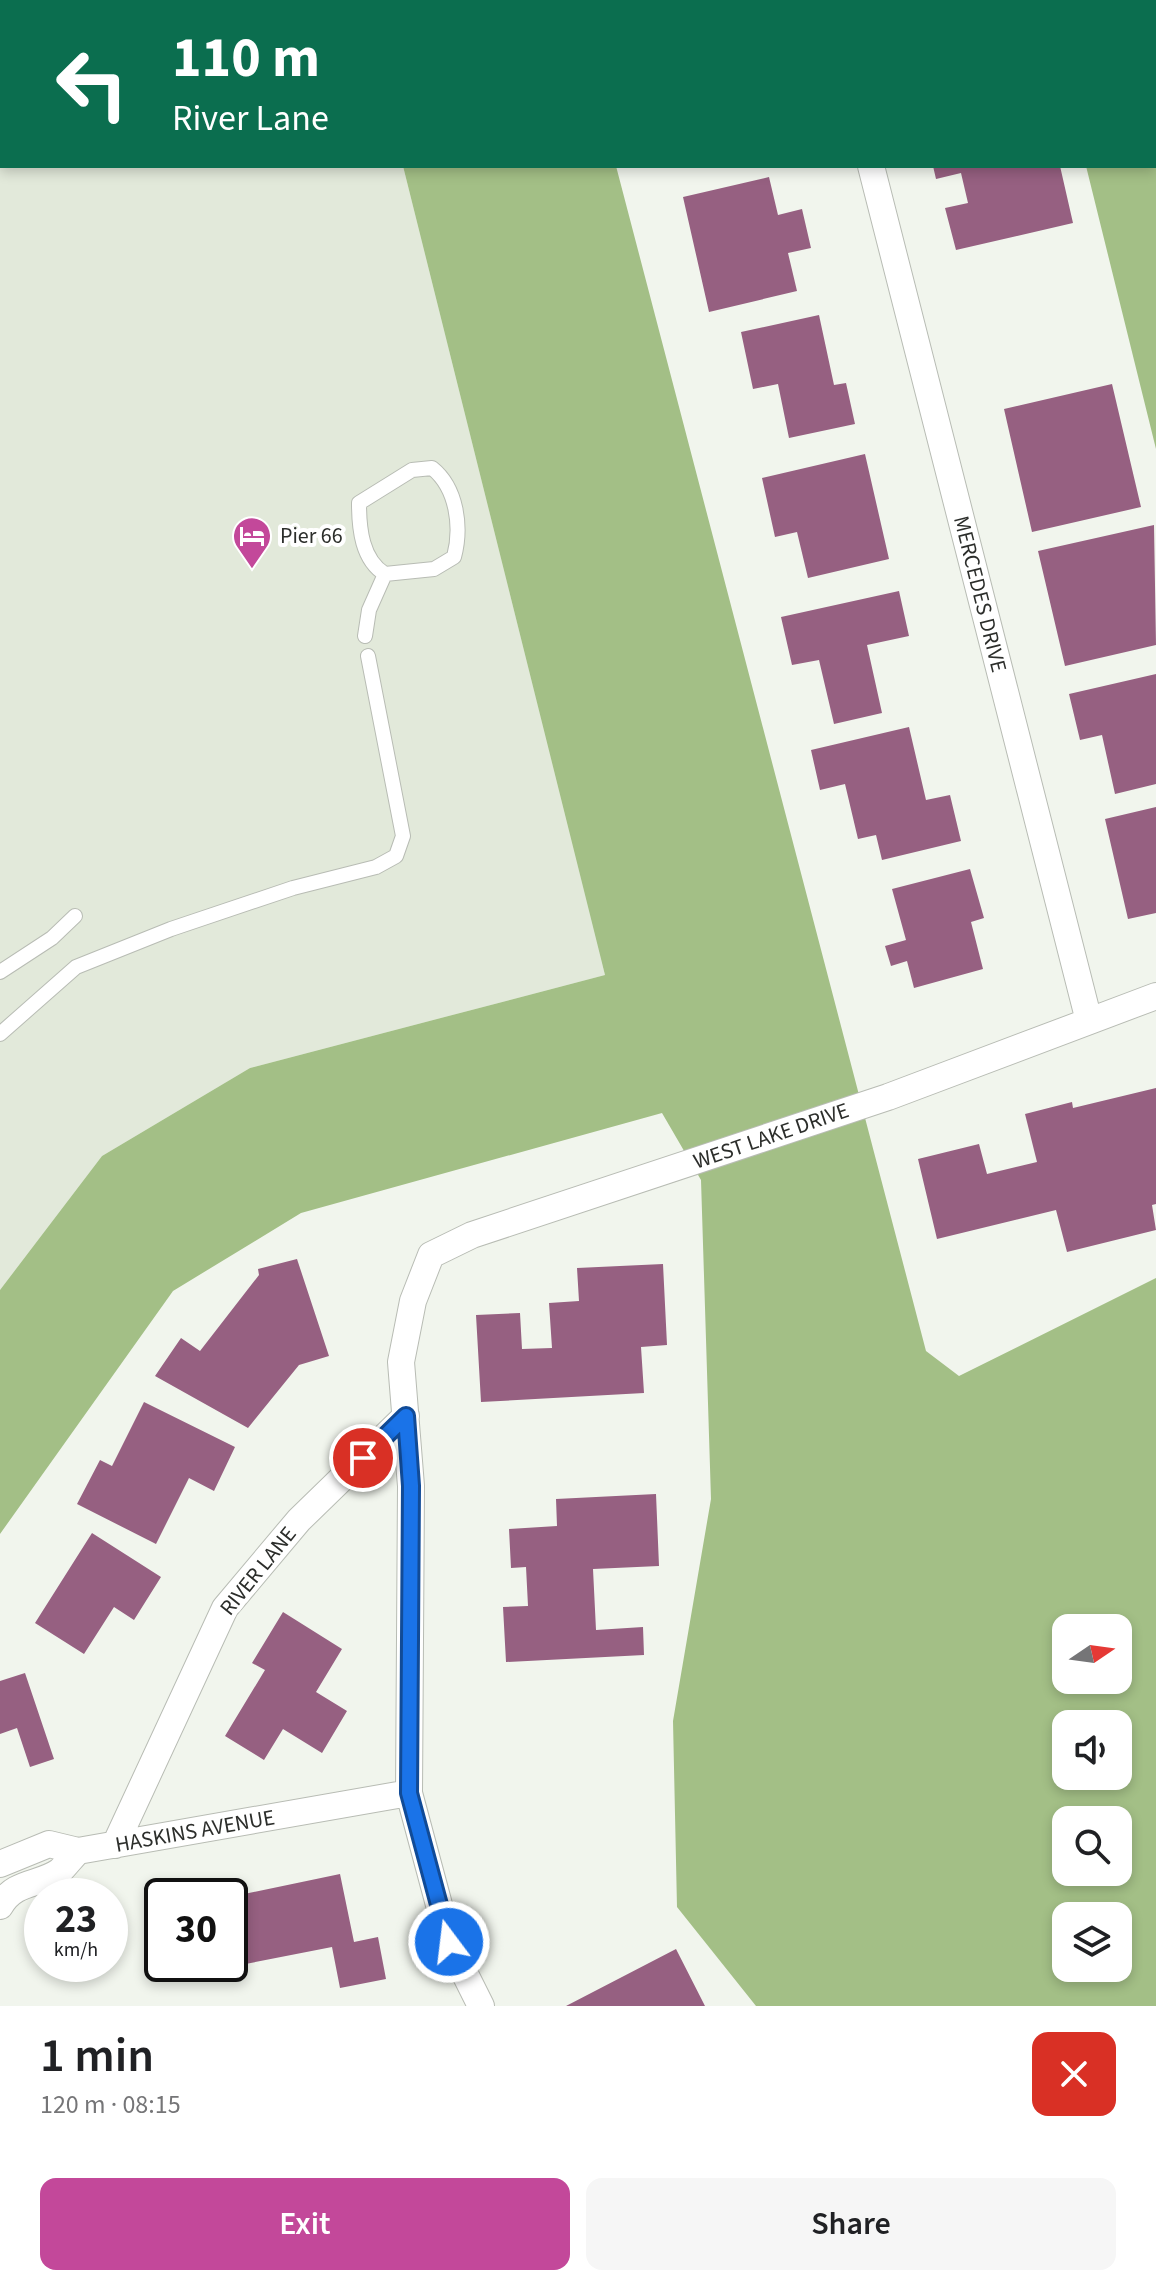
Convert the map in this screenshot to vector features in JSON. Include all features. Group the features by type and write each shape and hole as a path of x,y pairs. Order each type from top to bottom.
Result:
{"street":[{"name":"MERCEDES DRIVE","path":"872,168 1089,1021"},
{"name":"WEST LAKE DRIVE","path":"481,2006 449,1942 409,1793 411,1486 401,1362 413,1301 431,1255 472,1235 888,1097 1156,996"},
{"name":"RIVER LANE","path":"115,1845 174,1710 225,1608 299,1520 406,1416"},
{"name":"HASKINS AVENUE","path":"0,1906 7,1893 58,1872 78,1851 409,1793"},
{"path":"0,1864 49,1844 78,1851"}],"lane":[{"path":"432,468 446,480 454,506 459,538 454,557 434,569 385,574 372,567 366,553 359,522 359,503 375,490 412,470 432,468"},
{"path":"365,636 369,610 385,574"},
{"path":"0,1034 76,967 171,929 293,888 376,867 396,856 403,836 368,656"},
{"path":"0,972 52,938 75,916"}],"shaded area":[{"name":"Pier 66","path":"0,168 403,168 605,975 250,1068 102,1156 0,1290"},
{"path":"403,168 617,168 926,1351 959,1376 1156,1278 1156,2006 756,2006 677,1907 673,1721 711,1499 701,1180 662,1113 301,1213 173,1291 0,1534 0,1290 102,1156 250,1068 605,975"},
{"path":"1086,168 1156,168 1156,449"}],"building":[{"path":"933,168 1060,168 1073,223 956,250 945,208 968,203 961,173 936,179"},
{"path":"769,177 778,215 802,209 811,248 788,253 797,291 709,312 683,197"},
{"path":"819,315 834,385 846,383 855,424 789,438 778,384 753,389 741,332"},
{"path":"1112,384 1141,507 1032,532 1004,409"},
{"path":"865,454 889,559 808,578 797,532 775,537 762,478"},
{"path":"1154,525 1156,645 1065,666 1038,551"},
{"path":"899,591 909,636 867,645 882,713 834,724 819,660 792,665 781,617"},
{"path":"1156,674 1156,784 1115,794 1102,735 1080,740 1069,694"},
{"path":"909,727 926,800 950,795 961,841 882,860 876,835 858,839 845,784 820,790 811,750"},
{"path":"1156,807 1156,913 1128,919 1105,819"},
{"path":"970,869 984,918 971,922 983,969 914,988 907,961 891,966 885,946 906,940 892,889"},
{"path":"1156,1088 1156,1204 1152,1205 1156,1230 1067,1252 1056,1210 937,1239 918,1159 979,1144 987,1174 1037,1162 1025,1114 1072,1102 1073,1108"},
{"path":"297,1259 329,1356 299,1365 248,1428 155,1376 181,1338 200,1351 259,1275 258,1269"},
{"path":"663,1264 667,1345 641,1347 644,1393 481,1402 476,1315 520,1313 522,1349 552,1348 549,1303 579,1301 577,1268"},
{"path":"144,1402 235,1447 214,1491 189,1478 156,1544 77,1504 100,1460 112,1466"},
{"path":"656,1494 659,1566 593,1569 596,1630 643,1627 644,1655 506,1662 503,1607 528,1606 526,1567 511,1568 509,1529 557,1526 556,1499"},
{"path":"92,1533 161,1577 134,1620 114,1607 84,1654 35,1623"},
{"path":"283,1612 342,1649 316,1692 347,1711 322,1753 283,1729 264,1760 225,1736 265,1670 252,1663"},
{"path":"25,1673 54,1759 30,1767 17,1728 0,1734 0,1681"},
{"path":"340,1874 354,1942 378,1937 386,1979 340,1988 332,1947 248,1963 248,1893"},
{"path":"676,1949 705,2006 566,2006"}],"place":[{"name":"Pier 66","path":"252,570"}],"route":[{"path":"363,1458 406,1416 411,1486 409,1793 449,1942"}]}
